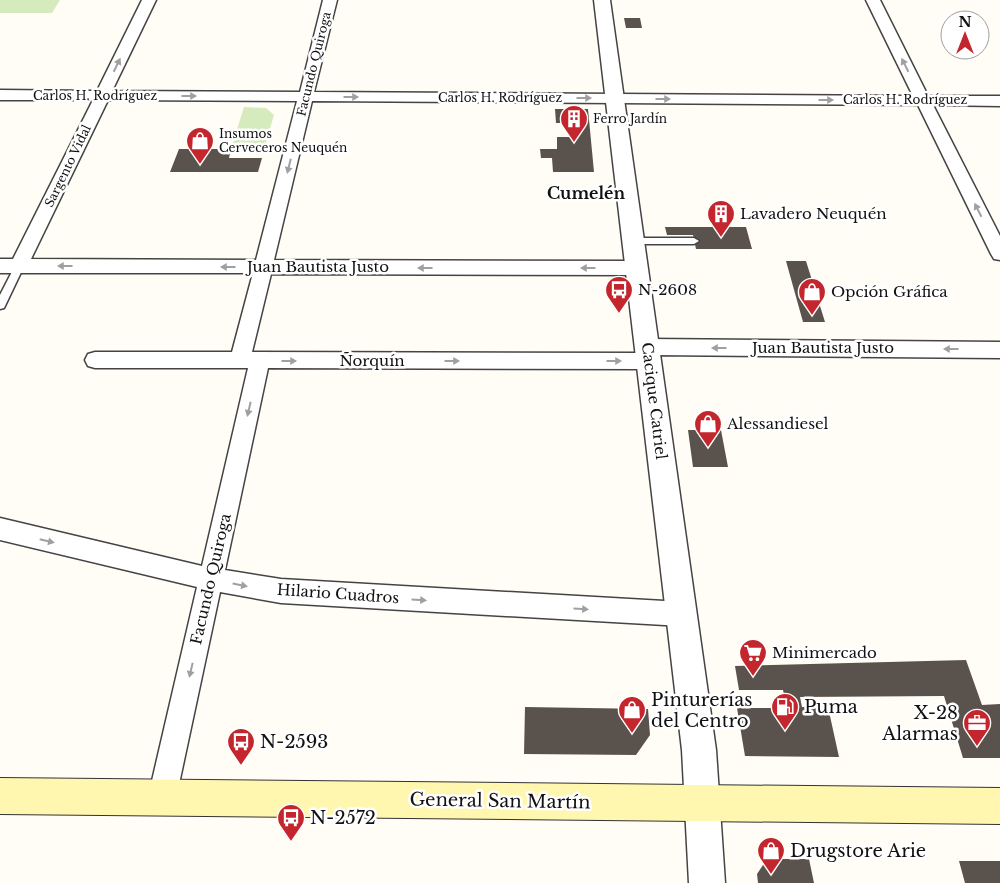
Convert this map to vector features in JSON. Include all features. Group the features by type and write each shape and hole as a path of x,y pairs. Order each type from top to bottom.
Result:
{"main road":[{"name":"General San Martín","path":"0,796 1000,806"}],"street":[{"name":"Sargento Vidal","path":"19,266 149,0"},
{"name":"Facundo Quiroga","path":"162,798 211,578 250,361 264,267 330,0"},
{"name":"Cacique Catriel","path":"602,0 700,758 707,883"},
{"path":"873,0 1000,254"},
{"name":"Carlos H. Rodríguez","path":"0,96 1000,101"},
{"name":"Juan Bautista Justo","path":"0,266 637,268"},
{"name":"Juan Bautista Justo","path":"648,354 1000,350"},
{"name":"Ñorquín","path":"95,360 250,361 648,354"},
{"name":"Hilario Cuadros","path":"0,530 265,589 682,614"}],"lane":[{"path":"633,241 694,241"},
{"name":"Sargento Vidal","path":"0,305 19,266"}],"green space":[{"path":"0,0 60,0 52,13 0,13"},
{"path":"244,107 266,108 274,115 264,149 231,149"}],"building":[{"path":"624,18 640,18 642,28 626,28"},
{"path":"555,109 588,109 594,172 553,172 552,158 541,158 540,149 557,149 557,137 573,137 572,123 556,123"},
{"name":"Insumos Cerveceros Neuquén","path":"179,149 231,149 229,158 262,158 258,172 170,172"},
{"name":"Lavadero Neuquén","path":"665,227 746,227 752,249 696,249 693,235 667,235"},
{"path":"786,261 806,261 825,322 803,322"},
{"name":"Alessandiesel","path":"688,430 721,430 728,467 693,467"},
{"path":"966,660 982,705 1000,704 1000,758 963,758 944,696 800,697 802,707 828,707 839,757 745,756 737,708 787,708 783,690 739,690 735,666"},
{"path":"525,707 648,709 650,735 636,755 524,754"},
{"path":"767,859 809,859 814,883 758,883 757,874"},
{"path":"959,861 1000,861 1000,883 965,883"}],"place":[{"name":"Ferro Jardín","path":"574,143"},
{"name":"Insumos Cerveceros Neuquén","path":"200,165"},
{"name":"Lavadero Neuquén","path":"721,238"},
{"name":"N-2608","path":"619,314"},
{"name":"Opción Gráfica","path":"812,316"},
{"name":"Alessandiesel","path":"708,448"},
{"name":"Minimercado","path":"753,677"},
{"name":"Puma","path":"785,731"},
{"name":"Pinturerías del Centro","path":"632,734"},
{"name":"X-28 Alarmas","path":"977,747"},
{"name":"N-2593","path":"241,766"},
{"name":"N-2572","path":"291,842"},
{"name":"Drugstore Arie","path":"771,875"}],"district":[{"name":"Cumelén","path":"586,193"}]}
